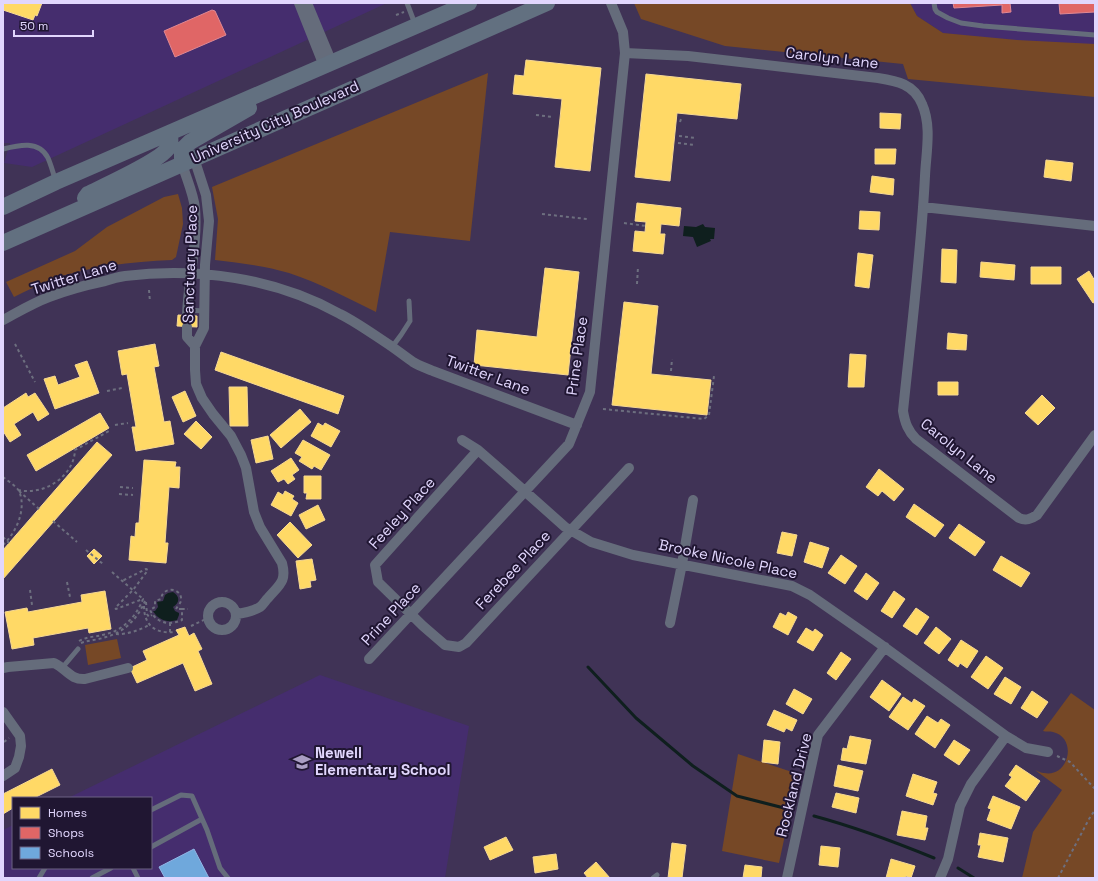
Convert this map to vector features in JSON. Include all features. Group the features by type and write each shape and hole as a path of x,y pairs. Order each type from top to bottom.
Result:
{"main road":[{"name":"University City Boulevard","path":"5,204 469,3"},
{"name":"University City Boulevard","path":"3,243 547,3"},
{"path":"188,161 182,150 190,142 259,102 290,81"},
{"path":"66,215 88,194 150,163 166,152 171,145 170,133"}],"street":[{"path":"298,3 328,65"},
{"path":"307,3 328,65"},
{"name":"Prine Place","path":"369,659 569,444 590,392 625,53 622,32 611,3"},
{"name":"Carolyn Lane","path":"625,53 688,56 878,78 897,81 908,86 923,104 928,129 923,207 903,411 904,420 910,433 1019,518 1028,520 1037,515 1095,435"},
{"name":"Sanctuary Place","path":"187,313 195,223 195,207 188,161"},
{"name":"Sanctuary Place","path":"188,161 206,195 208,204 204,328 195,346 194,370 196,384 202,398 231,436 241,454 246,468 254,512 260,527 282,562 284,569 284,576 279,586 260,607 250,612 236,614"},
{"path":"923,207 1095,226"},
{"name":"Twitter Lane","path":"3,320 32,304 50,297 124,276 191,273 240,278 266,284 290,292 339,313 414,362 432,371 577,425"},
{"name":"Sanctuary Place","path":"187,327 187,337 195,346"},
{"name":"Brooke Nicole Place","path":"462,440 478,450 565,527 591,542 632,555 792,586 810,595 885,646 1006,736 1026,748 1048,752"},
{"name":"Feeley Place","path":"411,615 378,582 375,565 478,450"},
{"name":"Ferebee Place","path":"411,615 445,645 458,647 466,643 629,468"},
{"path":"670,623 693,500"},
{"path":"218,602 223,602 231,606 236,614 234,623 227,629 222,630 218,630 210,624 208,618 208,611 218,602"},
{"name":"Rockland Drive","path":"787,878 818,735 885,646"},
{"path":"3,668 54,663 74,678 80,680 128,668"},
{"path":"3,712 20,736 22,746 15,768 3,776"},
{"path":"940,878 948,859 960,806 971,784 1006,736"}],"lane":[{"path":"406,3 416,26"},
{"path":"934,3 935,10 939,14 961,23 1095,35"},
{"path":"3,149 26,145 41,149 48,158 56,182"},
{"path":"392,347 410,321 408,301"},
{"path":"187,313 204,311"},
{"path":"62,668 78,649"},
{"path":"152,810 181,795 192,796 220,868 228,878"},
{"path":"152,846 202,819"},
{"path":"40,878 44,869"},
{"path":"92,878 109,869"},
{"path":"134,869 138,878"}],"path":[{"path":"536,115 552,117"},
{"path":"679,136 696,138"},
{"path":"678,143 695,144"},
{"path":"542,214 587,219"},
{"path":"624,223 646,226"},
{"path":"637,284 638,267"},
{"path":"149,290 150,302"},
{"path":"15,344 35,382"},
{"path":"671,371 672,359"},
{"path":"603,409 704,420 709,415 714,376"},
{"path":"107,391 122,388"},
{"path":"115,425 128,423"},
{"path":"18,490 40,490 62,478 74,460 75,450 110,431"},
{"path":"3,476 39,509"},
{"path":"120,487 133,488"},
{"path":"3,545 8,542 19,520 21,500 18,490"},
{"path":"120,494 133,495"},
{"path":"54,521 77,542"},
{"path":"3,537 8,542"},
{"path":"86,550 103,564"},
{"path":"122,581 146,569 148,570 116,609 143,599"},
{"path":"112,572 146,601"},
{"path":"68,582 70,597"},
{"path":"30,590 32,605"},
{"path":"182,609 182,620 176,623 162,622 153,615 150,610 155,607 155,601 160,599 163,593 167,590 176,591 181,597 181,601 176,609 182,609 188,609"},
{"path":"143,599 135,615 118,629 106,634 86,638 76,643 80,644 121,631 134,620 146,601"},
{"path":"146,601 147,614 149,617 153,615"},
{"path":"144,605 144,616 150,625 158,630 175,632"},
{"path":"190,626 208,618"},
{"path":"170,623 170,632"},
{"path":"115,634 138,631 150,625"},
{"path":"1048,752 1070,762 1095,790"},
{"path":"1058,878 1095,810"}],"shaded area":[{"path":"3,3 387,3 32,167 4,163 10,143 3,143"},
{"path":"634,3 910,3 917,16 943,33 1017,40 1095,44 1095,97 908,79 903,64 725,46 641,19"},
{"path":"910,3 1095,3 1095,97 1017,41 943,33 917,16"},
{"path":"488,73 470,241 390,232 376,312 322,286 289,273 262,267 215,260 218,219 212,187"},
{"path":"178,194 182,208 183,224 176,257 172,260 141,262 80,271 50,280 14,297 6,282 75,251 107,227 164,197"},
{"path":"703,224 705,227 715,228 714,239 710,239 711,241 697,247 693,237 683,236 684,226 696,227"},
{"path":"173,592 178,597 177,604 173,607 175,611 179,613 177,620 170,621 160,619 153,611 155,611 158,607 157,602 163,601 165,595"},
{"path":"117,639 121,658 88,665 85,645"},
{"name":"Newell Elementary School","path":"320,675 469,726 445,878 3,878 3,830 12,826 12,869 152,869 152,797 70,797"},
{"path":"1071,693 1095,710 1095,878 1022,878 1033,832 1062,790 1035,770 1043,773 1053,773 1059,770 1067,757 1068,749 1066,742 1061,736 1053,732 1043,731"},
{"path":"738,754 798,774 779,863 722,851"}],"building: Homes":[{"path":"3,3 42,3 37,16 35,15 33,20 3,10"},
{"path":"526,60 601,68 590,171 555,167 562,99 513,94 515,75 524,76"},
{"path":"646,74 741,84 737,119 677,113 670,181 635,177"},
{"path":"880,113 901,114 900,129 880,128"},
{"path":"875,149 896,149 895,164 875,164"},
{"path":"1046,160 1073,163 1071,181 1044,177"},
{"path":"872,176 894,179 893,195 870,192"},
{"path":"637,203 681,208 679,226 661,224 660,234 665,234 663,254 633,251 635,231 645,232 646,222 635,221"},
{"path":"860,211 880,212 879,230 859,229"},
{"path":"942,249 957,250 956,283 941,282"},
{"path":"858,253 873,255 869,288 855,286"},
{"path":"981,262 1015,265 1014,280 980,277"},
{"path":"1031,267 1061,267 1061,284 1031,284"},
{"path":"545,268 579,272 568,375 474,365 477,330 537,337"},
{"path":"1089,271 1095,281 1095,302 1093,303 1077,279"},
{"path":"624,302 658,306 651,374 711,380 707,415 612,405"},
{"path":"178,315 197,316 197,327 177,326"},
{"path":"948,333 967,335 966,350 947,349"},
{"path":"155,344 159,366 154,367 164,422 170,421 174,444 136,451 132,427 136,427 127,374 122,375 118,351"},
{"path":"221,352 344,396 338,414 215,370"},
{"path":"850,354 866,355 864,387 848,387"},
{"path":"87,361 99,393 55,409 44,379 55,376 58,385 80,377 75,365"},
{"path":"938,382 958,382 958,395 938,395"},
{"path":"229,387 247,387 248,426 230,426"},
{"path":"185,391 196,416 183,422 172,397"},
{"path":"26,393 28,397 35,393 49,414 38,421 33,412 14,424 21,435 10,442 3,431 3,408"},
{"path":"1042,395 1055,408 1038,425 1025,413"},
{"path":"300,409 311,422 281,448 270,435"},
{"path":"100,413 109,428 36,471 27,455"},
{"path":"196,421 212,437 201,449 184,434"},
{"path":"318,423 323,426 325,423 340,431 331,447 311,436"},
{"path":"268,436 273,459 256,463 251,440"},
{"path":"303,440 330,455 321,470 314,466 312,469 299,461 302,457 295,453"},
{"path":"97,442 112,455 3,579 3,550"},
{"path":"291,458 299,470 292,475 295,479 288,484 284,479 278,482 271,471"},
{"path":"144,460 176,462 175,467 180,467 179,488 169,487 165,543 168,543 166,563 129,560 131,536 135,537 136,523 139,523"},
{"path":"879,469 904,489 894,501 882,491 878,496 866,487"},
{"path":"304,476 321,476 321,499 306,499 307,493 304,493"},
{"path":"285,491 294,496 292,499 298,503 291,516 271,505 278,492 283,495"},
{"path":"914,504 944,525 935,537 906,517"},
{"path":"318,505 325,520 306,529 299,515"},
{"path":"290,522 312,545 298,558 277,535"},
{"path":"959,524 985,542 975,556 949,538"},
{"path":"782,532 797,535 792,556 777,553"},
{"path":"810,542 829,548 822,568 804,562"},
{"path":"94,549 102,556 94,564 87,556"},
{"path":"841,555 857,566 845,584 828,573"},
{"path":"1001,556 1030,573 1021,587 993,570"},
{"path":"312,559 316,580 310,581 311,587 300,589 296,561"},
{"path":"866,573 879,583 867,600 854,591"},
{"path":"105,591 111,629 89,633 88,628 33,638 34,645 12,649 5,612 27,608 28,612 82,602 81,595"},
{"path":"894,591 905,599 892,618 881,611"},
{"path":"916,608 929,617 917,635 903,626"},
{"path":"788,612 797,617 788,635 773,627 780,613 786,616"},
{"path":"185,627 189,636 194,633 202,649 198,651 212,684 195,691 183,663 137,683 130,668 147,660 143,651 179,635 176,630"},
{"path":"936,627 951,639 939,654 924,643"},
{"path":"806,628 813,632 815,629 823,635 813,651 797,642"},
{"path":"961,640 978,651 967,668 960,663 958,667 948,660"},
{"path":"841,652 851,659 836,680 827,673"},
{"path":"986,656 1003,668 988,689 971,677"},
{"path":"1005,677 1021,687 1011,704 994,694"},
{"path":"882,680 901,694 889,711 870,697"},
{"path":"794,689 812,699 803,714 786,704"},
{"path":"1032,691 1048,702 1037,718 1021,708"},
{"path":"903,697 912,703 914,699 925,706 908,730 889,717"},
{"path":"774,710 797,720 792,731 786,728 784,732 767,725"},
{"path":"927,716 938,723 941,719 950,725 935,748 915,734"},
{"path":"850,736 871,740 866,764 841,760 843,748 847,749"},
{"path":"764,740 780,742 778,764 762,762"},
{"path":"954,740 970,750 959,765 944,755"},
{"path":"838,765 863,771 858,791 834,786"},
{"path":"1016,765 1040,781 1026,801 1005,786 1012,777 1009,775"},
{"path":"52,769 60,785 36,797 12,797 12,809 3,814 3,794"},
{"path":"913,774 937,782 933,793 937,794 933,805 906,796"},
{"path":"836,793 859,798 856,813 832,807"},
{"path":"993,796 1020,807 1011,829 987,820 991,809 988,808"},
{"path":"902,811 927,816 925,828 928,828 925,840 897,835"},
{"path":"980,833 1008,838 1003,862 978,857 981,845 978,845"},
{"path":"506,837 513,850 490,860 484,847"},
{"path":"672,843 686,845 682,878 668,878"},
{"path":"821,846 840,848 838,867 819,865"},
{"path":"556,854 558,869 535,873 533,857"},
{"path":"891,859 915,866 911,878 906,876 905,878 886,878"},
{"path":"596,862 610,878 588,878 584,873"},
{"path":"745,865 762,867 761,878 743,878"}],"building: Shops":[{"path":"953,3 1010,3 1011,12 1002,13 1002,5 954,8"},
{"path":"1059,3 1095,3 1095,12 1060,14"},
{"path":"212,10 215,11 226,35 175,57 164,31"}],"building: Schools":[{"path":"194,849 209,878 165,878 159,867"}],"waterway":[{"path":"588,667 636,718 693,766 737,796 788,809"},
{"path":"814,816 875,835 934,858"},
{"path":"958,868 974,878"}],"place":[{"name":"Newell Elementary School","path":"302,762"}]}
